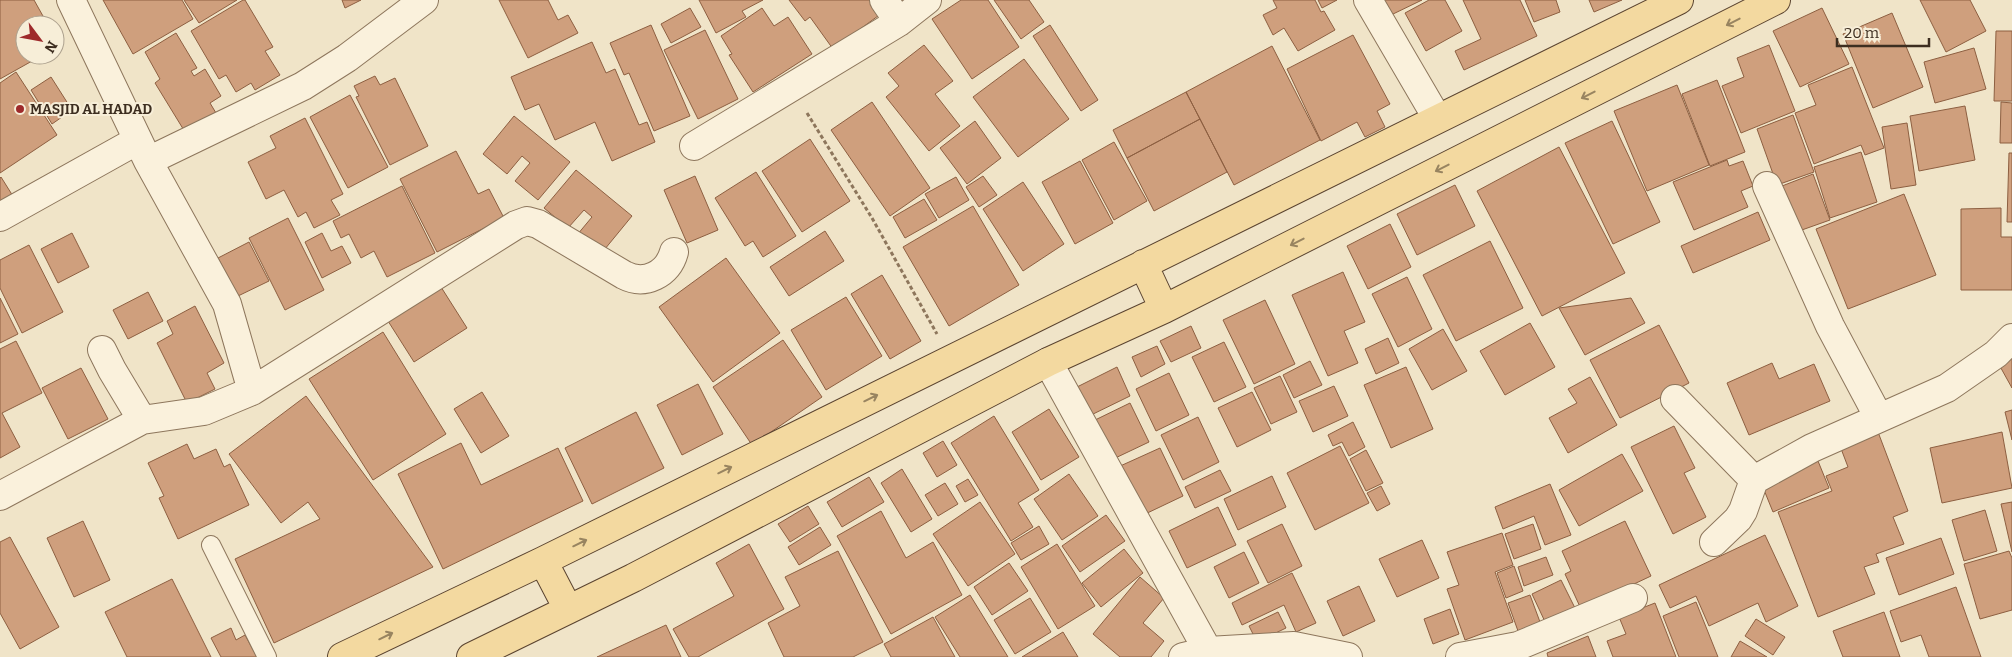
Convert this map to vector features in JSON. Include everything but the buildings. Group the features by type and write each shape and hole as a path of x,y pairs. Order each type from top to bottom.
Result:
{"main road":[{"path":"342,657 543,561 1679,0"},
{"path":"471,657 650,569 1048,362 1164,309 1776,0"},
{"path":"1144,264 1164,309"},
{"path":"543,561 568,609"}],"street":[{"path":"71,0 144,151 227,304 252,390"},
{"path":"0,217 144,151 303,86 347,58 424,0"},
{"path":"694,146 791,87 891,11 927,0"},
{"path":"1368,0 1437,118"},
{"path":"1767,186 1830,326 1879,418"},
{"path":"0,496 142,420 204,411 252,390 516,224 527,222 538,224 624,275 638,280 648,279 661,273 672,260 674,252"},
{"path":"1714,542 1738,519 1743,511 1754,480 1812,448 1947,388 1996,354 2012,338"},
{"path":"102,350 142,420"},
{"path":"1048,362 1196,654 1294,646 1348,657"},
{"path":"1675,399 1754,480"},
{"path":"1460,657 1518,646 1633,598"}],"lane":[{"path":"211,545 268,657"}],"path":[{"path":"791,87 872,218 951,359"}],"place":[{"name":"MASJID AL HADAD","path":"20,109"}]}
